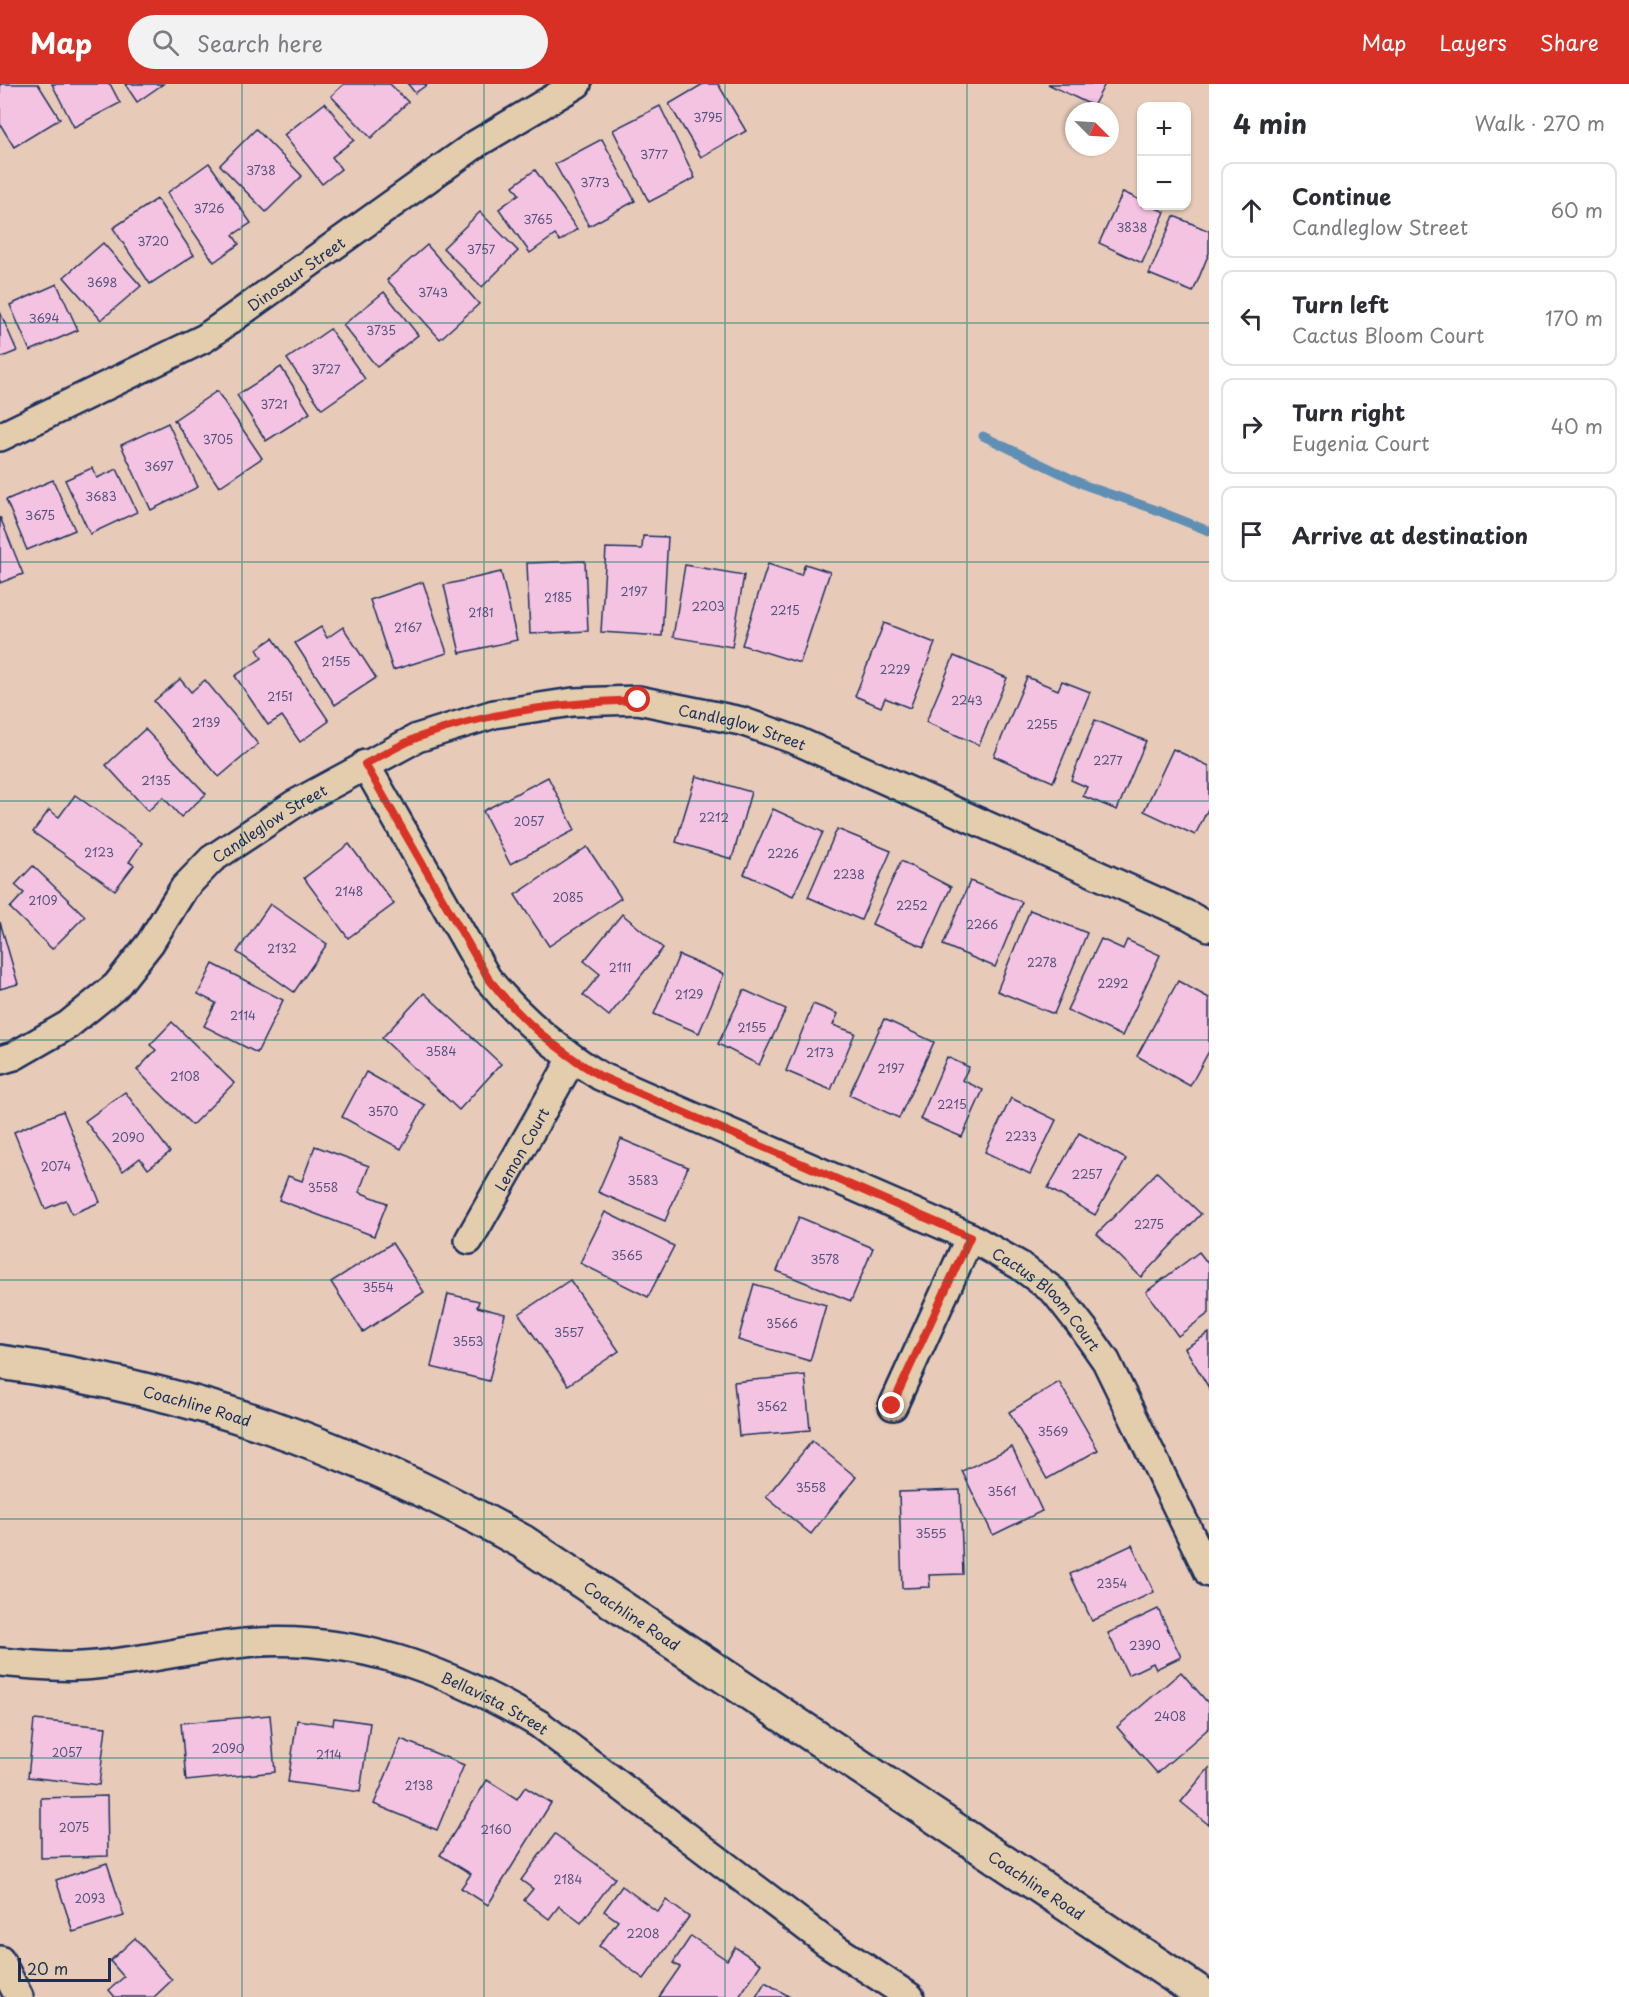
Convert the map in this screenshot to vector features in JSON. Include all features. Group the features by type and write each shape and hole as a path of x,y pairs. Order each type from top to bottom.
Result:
{"main road":[{"name":"Coachline Road","path":"0,1362 87,1377 228,1411 379,1468 452,1502 523,1542 1206,1997"}],"street":[{"name":"Dinosaur Street","path":"0,437 205,338 476,144 577,84"},
{"name":"Candleglow Street","path":"0,1060 14,1056 68,1025 116,986 150,943 184,888 212,860 292,805 417,738 494,714 573,702 638,700 741,721 795,740 1190,916 1209,927"},
{"name":"Cactus Bloom Court","path":"365,764 488,978 513,1010 559,1051 600,1076 970,1237 1019,1265 1055,1292 1106,1361 1209,1573"},
{"name":"Lemon Court","path":"469,1240 572,1059"},
{"path":"892,1406 970,1237"},
{"name":"Bellavista Street","path":"0,1662 81,1666 245,1643 319,1643 383,1654 441,1673 488,1694 539,1724 826,1942 910,1997"},
{"path":"0,1960 19,1997"}],"building":[{"path":"0,84 38,84 60,119 14,147 0,124"},
{"path":"52,84 110,84 120,103 74,127"},
{"path":"125,84 163,84 137,102"},
{"path":"344,84 390,84 408,102 371,138 331,96"},
{"path":"408,84 428,84 415,93"},
{"path":"703,84 718,84 746,131 701,157 669,104"},
{"path":"1048,84 1105,84 1095,102 1085,102"},
{"path":"325,103 354,140 332,157 341,169 322,184 284,135"},
{"path":"660,106 695,178 649,202 613,130"},
{"path":"256,129 302,176 266,212 220,165"},
{"path":"602,139 635,201 589,226 555,164"},
{"path":"209,163 251,223 233,235 239,244 214,262 167,193"},
{"path":"535,170 577,229 560,241 555,235 530,253 499,209 519,194 513,186"},
{"path":"1123,192 1137,199 1137,210 1165,212 1142,263 1099,243"},
{"path":"157,199 194,255 150,284 113,228"},
{"path":"480,212 518,251 482,287 443,248"},
{"path":"1174,216 1209,231 1209,253 1193,292 1149,274"},
{"path":"103,243 141,286 101,320 64,277"},
{"path":"427,245 479,304 440,339 387,280"},
{"path":"57,284 78,330 30,351 10,305"},
{"path":"384,292 418,335 377,367 343,325"},
{"path":"0,312 17,351 0,358"},
{"path":"330,329 365,379 322,409 287,359"},
{"path":"281,367 310,413 266,441 237,395"},
{"path":"217,391 262,458 219,487 174,420"},
{"path":"168,423 198,487 151,510 121,445"},
{"path":"92,468 97,478 117,469 137,512 90,534 65,480"},
{"path":"53,480 75,530 27,550 6,500"},
{"path":"0,517 23,574 0,583"},
{"path":"643,536 668,537 662,636 601,632 606,548 642,549"},
{"path":"585,561 588,631 530,634 527,563"},
{"path":"768,564 801,575 805,564 830,572 800,663 742,645"},
{"path":"685,565 744,575 732,647 673,637"},
{"path":"501,572 517,640 460,653 444,585"},
{"path":"423,582 447,653 393,670 370,600"},
{"path":"884,623 935,643 910,708 885,698 881,707 855,696"},
{"path":"321,627 327,638 343,627 376,678 335,705 295,643"},
{"path":"273,638 329,721 300,742 282,716 268,725 235,676 262,658 257,649"},
{"path":"954,656 1007,678 979,745 926,722"},
{"path":"1027,677 1058,690 1062,681 1090,692 1053,782 994,756"},
{"path":"180,679 191,692 205,680 258,744 219,777 154,701"},
{"path":"1095,720 1146,741 1117,810 1083,796 1087,787 1071,780"},
{"path":"145,729 206,794 181,817 163,797 148,811 106,765"},
{"path":"1173,749 1209,766 1209,807 1195,835 1144,811"},
{"path":"696,776 751,792 732,859 676,842"},
{"path":"548,777 575,830 510,864 483,811"},
{"path":"75,795 142,843 129,862 134,865 115,890 33,832 49,810 59,817"},
{"path":"773,809 823,832 793,896 744,874"},
{"path":"837,829 891,851 861,920 808,897"},
{"path":"349,844 394,904 348,938 304,878"},
{"path":"587,847 621,898 549,946 515,895"},
{"path":"901,861 951,887 924,947 872,924"},
{"path":"33,866 85,916 52,949 10,908 24,893 15,885"},
{"path":"970,881 1022,902 995,967 943,945"},
{"path":"270,904 327,944 294,992 237,952"},
{"path":"1030,910 1087,933 1054,1014 997,991"},
{"path":"622,914 663,948 609,1016 583,995 600,974 584,961"},
{"path":"0,922 18,984 0,989"},
{"path":"1101,939 1123,949 1127,940 1160,955 1122,1036 1067,1010"},
{"path":"679,955 724,974 699,1033 654,1014"},
{"path":"213,964 283,1000 257,1053 204,1026 216,1003 198,994"},
{"path":"1178,981 1209,998 1209,1051 1190,1086 1137,1056"},
{"path":"744,990 786,1009 759,1065 718,1044"},
{"path":"424,993 501,1064 459,1110 382,1038"},
{"path":"813,1004 838,1014 833,1025 855,1033 831,1090 786,1071"},
{"path":"884,1019 934,1042 899,1118 849,1095"},
{"path":"172,1022 234,1083 192,1125 137,1070 156,1050 150,1045"},
{"path":"947,1057 969,1067 962,1080 983,1090 962,1137 920,1119"},
{"path":"366,1072 425,1105 401,1149 342,1117"},
{"path":"125,1092 170,1152 148,1169 140,1158 123,1171 85,1121"},
{"path":"1011,1098 1056,1120 1030,1174 985,1152"},
{"path":"63,1111 100,1202 72,1214 66,1200 45,1209 14,1132"},
{"path":"1079,1133 1126,1159 1095,1215 1048,1188"},
{"path":"621,1139 688,1167 665,1221 598,1192"},
{"path":"315,1146 369,1166 359,1192 387,1203 374,1236 279,1200 288,1176 302,1181"},
{"path":"1157,1172 1201,1214 1141,1277 1097,1234"},
{"path":"605,1212 674,1246 648,1297 580,1263"},
{"path":"799,1217 873,1248 851,1301 777,1271"},
{"path":"392,1243 424,1292 363,1332 331,1282"},
{"path":"1199,1252 1209,1265 1209,1313 1178,1336 1146,1292"},
{"path":"570,1280 619,1351 568,1385 519,1314"},
{"path":"754,1284 826,1305 810,1361 738,1340"},
{"path":"448,1294 479,1301 477,1307 505,1314 489,1381 431,1367"},
{"path":"1209,1333 1209,1388 1185,1348"},
{"path":"805,1375 810,1430 739,1436 734,1382"},
{"path":"1059,1382 1098,1450 1047,1479 1009,1412"},
{"path":"812,1441 856,1477 811,1534 766,1497"},
{"path":"1012,1447 1042,1511 993,1535 962,1471"},
{"path":"960,1490 963,1574 929,1575 930,1587 902,1588 899,1492"},
{"path":"1132,1545 1154,1592 1092,1621 1070,1574"},
{"path":"1158,1609 1181,1657 1156,1669 1153,1663 1128,1675 1108,1633"},
{"path":"1181,1672 1209,1704 1209,1728 1157,1773 1117,1727"},
{"path":"270,1715 275,1772 186,1781 181,1723"},
{"path":"334,1718 370,1723 360,1792 288,1782 297,1720 333,1725"},
{"path":"34,1720 106,1727 99,1785 28,1777"},
{"path":"401,1739 464,1765 437,1830 374,1804"},
{"path":"1209,1768 1209,1825 1181,1802"},
{"path":"487,1780 517,1799 525,1787 551,1803 488,1905 461,1888 471,1874 440,1855"},
{"path":"107,1796 108,1856 41,1858 41,1798"},
{"path":"555,1834 615,1878 581,1923 559,1906 549,1919 524,1900 533,1889 521,1880"},
{"path":"107,1863 124,1916 73,1932 56,1880"},
{"path":"622,1886 658,1912 666,1900 689,1917 644,1979 599,1946 618,1921 604,1911"},
{"path":"691,1936 727,1960 735,1947 761,1964 739,1997 659,1997 680,1967 673,1963"},
{"path":"135,1938 172,1980 154,1997 115,1997 109,1990 124,1977 110,1961"},
{"path":"765,1982 790,1997 756,1997"}],"waterway":[{"path":"983,436 1087,486 1209,531"}],"route":[{"path":"638,700 573,702 494,714 417,738 365,764 488,978 513,1010 559,1051 600,1076 970,1237 892,1406"}]}
